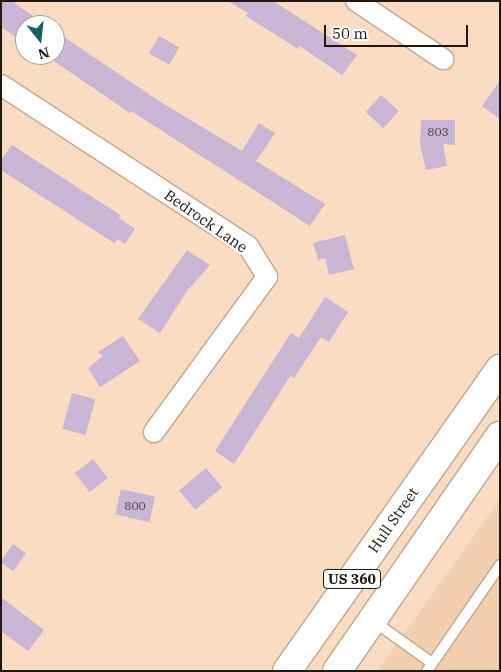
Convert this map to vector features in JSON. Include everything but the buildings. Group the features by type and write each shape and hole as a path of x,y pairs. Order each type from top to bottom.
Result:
{"main road":[{"name":"Hull Street","path":"287,671 500,369"},
{"name":"US 360","path":"338,671 371,620 500,436"}],"street":[{"path":"356,1 443,59"},
{"name":"Bedrock Lane","path":"1,85 248,246 267,277 154,432"}],"lane":[{"path":"371,620 429,667 500,565"}],"shaded area":[{"path":"500,500 500,671 377,671"}]}
